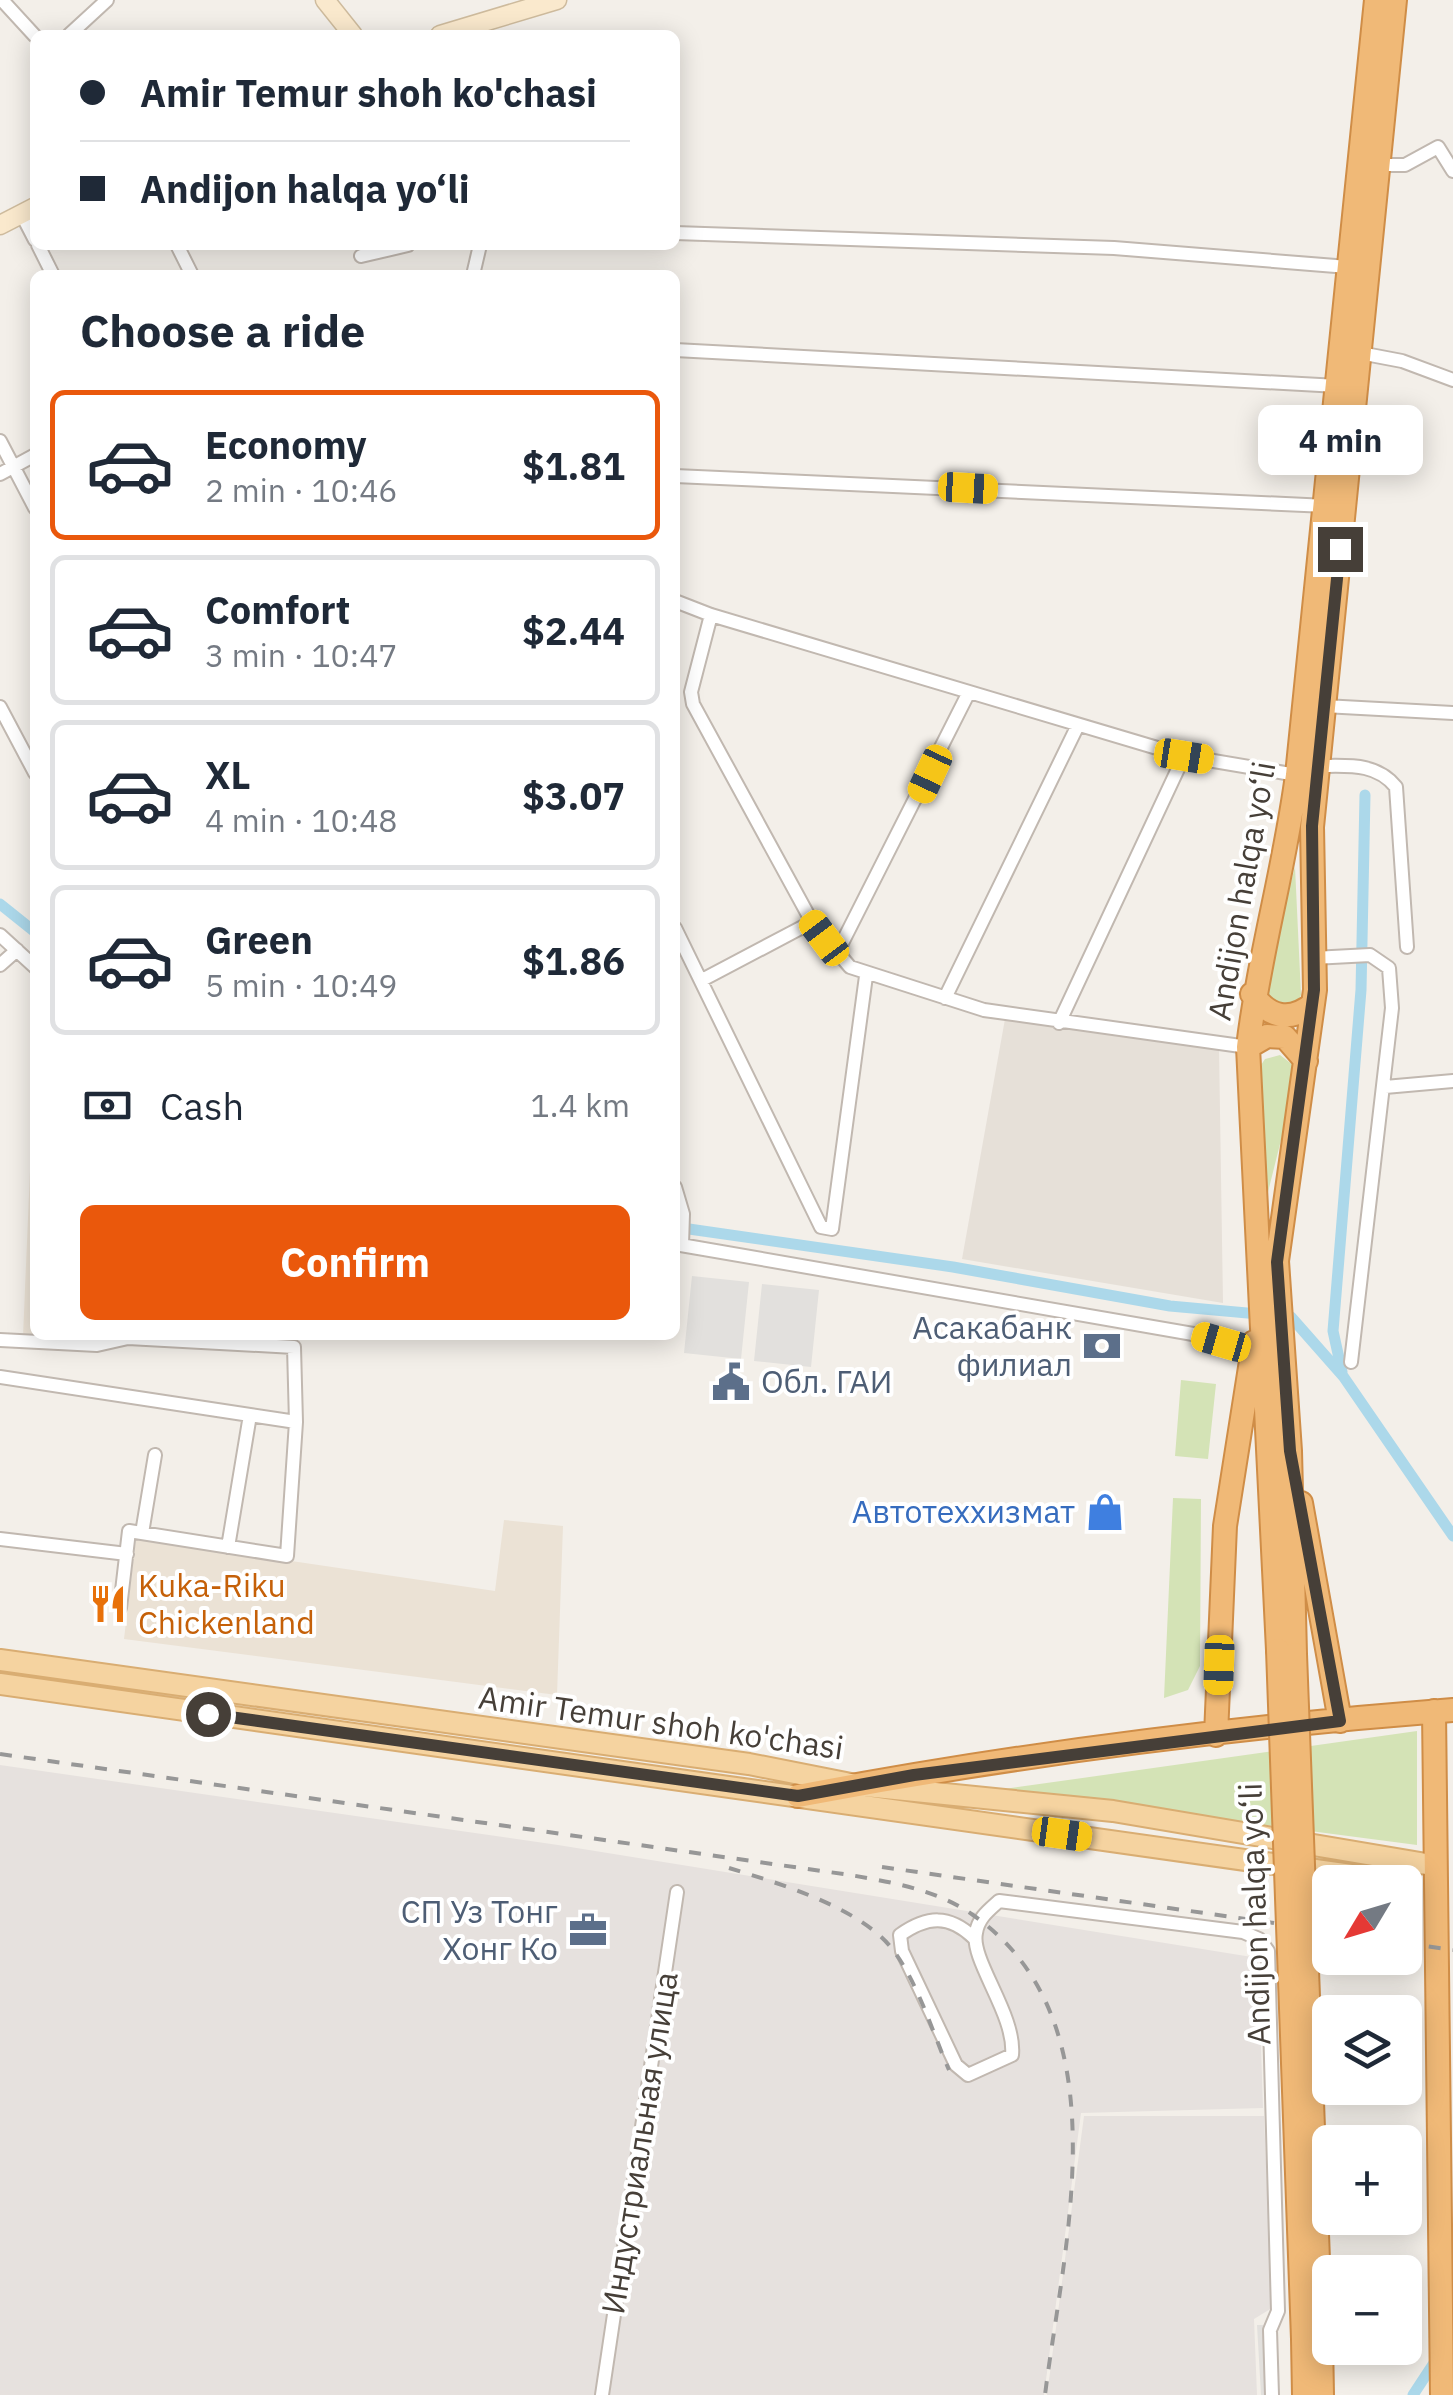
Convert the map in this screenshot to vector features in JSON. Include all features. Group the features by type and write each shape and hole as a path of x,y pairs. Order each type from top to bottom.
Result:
{"highway":[{"name":"Andijon halqa yo‘li","path":"1286,1651 1290,1451 1277,1262 1313,1004 1308,770 1348,268 1376,0"},
{"name":"Andijon halqa yo‘li","path":"1304,2395 1312,2339 1286,1651 1260,1294 1248,1047 1252,994 1324,706 1395,0"},
{"path":"1252,994 1270,1013 1280,1016 1304,1011 1313,1004"},
{"path":"1248,1047 1267,1036 1285,1037 1306,1061"},
{"path":"1216,1735 1225,1526 1260,1294"},
{"path":"1290,1451 1340,1721"},
{"path":"798,1796 1216,1735 1443,1711 1443,1877 1438,1949 1442,2394"},
{"name":"Andijon halqa yo‘li","path":"1317,2365 1322,2395"}],"main road":[{"name":"Amir Temur shoh ko'chasi","path":"0,1660 748,1764 856,1785 1113,1811 1443,1877"},
{"name":"Amir Temur shoh ko'chasi","path":"0,1684 1312,1870"}],"street":[{"path":"2,0 30,31"},
{"path":"74,30 106,0"},
{"path":"325,0 349,30"},
{"path":"457,30 557,0"},
{"path":"1380,166 1405,165 1438,147 1453,171"},
{"path":"0,225 28,210"},
{"path":"680,233 1114,248 1348,268"},
{"path":"361,256 387,250"},
{"path":"680,350 1338,386"},
{"path":"1360,353 1402,361 1453,380"},
{"path":"0,441 6,470 30,501"},
{"path":"6,470 30,458"},
{"path":"680,476 1327,506"},
{"path":"680,603 711,616 1184,756 1308,770 1360,766 1386,774 1396,787 1406,947"},
{"path":"711,616 690,692 692,704 812,922 836,955 866,976 945,998 1058,1023 1248,1047"},
{"path":"836,955 970,692"},
{"path":"1324,706 1453,713"},
{"path":"0,707 30,764"},
{"path":"945,998 1078,724"},
{"path":"1058,1023 1184,756"},
{"path":"702,980 812,922"},
{"path":"0,935 30,962"},
{"path":"680,938 821,1227 832,1229 866,976"},
{"path":"0,964 17,950"},
{"path":"1313,958 1370,954 1389,968 1392,1008 1385,1087 1351,1362"},
{"path":"1385,1087 1453,1082"},
{"path":"680,1204 680,1243 1194,1334 1252,1352"},
{"path":"0,1340 97,1345 119,1340"},
{"path":"120,1608 129,1531 287,1556 296,1422 294,1341 239,1340"},
{"path":"0,1377 296,1422"},
{"path":"228,1548 250,1415"},
{"path":"142,1533 156,1455"},
{"path":"0,1539 127,1554"},
{"name":"Индустриальная улица","path":"602,2395 678,1892"},
{"path":"974,1938 961,1925 938,1918 920,1921 900,1935 902,1951 956,2065 968,2075 1012,2055 1014,2036 974,1938 980,1920 999,1901 1243,1932 1259,1939 1268,1951 1278,2311 1270,2330 1272,2395"}],"shaded area":[{"path":"1005,1019 1219,1049 1223,1303 962,1259"},
{"path":"30,1171 30,1336 23,1336"},
{"path":"692,1276 749,1282 741,1359 684,1353"},
{"path":"762,1284 819,1290 811,1367 754,1361"},
{"path":"504,1520 563,1526 557,1695 124,1639 136,1538 495,1591"},
{"path":"0,1765 558,1845 1258,1958 1263,2108 1081,2113 1044,2395 0,2395"},
{"path":"1084,2116 1264,2116 1272,2308 1254,2319 1257,2395 1047,2395"},
{"path":"1257,2325 1263,2325 1268,2395 1261,2395"}],"green space":[{"path":"1295,867 1301,995 1296,1004 1271,1006 1263,986"},
{"path":"1280,1055 1293,1065 1292,1096 1265,1204 1259,1068 1265,1059"},
{"path":"1181,1380 1216,1384 1208,1459 1175,1456"},
{"path":"1173,1498 1201,1499 1200,1666 1188,1690 1164,1698"},
{"path":"1417,1731 1417,1845 997,1790"}],"waterway":[{"path":"1342,1372 1333,1331 1361,990 1365,795"},
{"path":"0,904 30,928"},
{"path":"680,1228 953,1267 1170,1306 1291,1317 1343,1376 1453,1536"},
{"path":"1413,2395 1453,2334"}],"railway":[{"path":"0,1754 850,1875 914,1888 959,1906 1020,1960 1051,2013 1067,2073 1073,2137 1070,2204 1045,2395"},
{"path":"882,1867 1312,1928"},
{"path":"729,1868 818,1899 879,1935 910,1977 949,2070"},
{"path":"1422,1945 1453,1950"}],"place":[{"name":"Асакабанк филиал","path":"1102,1346"},
{"name":"Обл. ГАИ","path":"731,1382"},
{"name":"Автотеххизмат","path":"1105,1512"},
{"name":"Kuka-Riku Chickenland","path":"108,1604"},
{"name":"СП Уз Тонг Хонг Ко","path":"588,1930"}],"route":[{"path":"208,1714 798,1796 914,1775 1340,1721 1290,1451 1277,1262 1314,990 1312,826 1340,549"}]}
